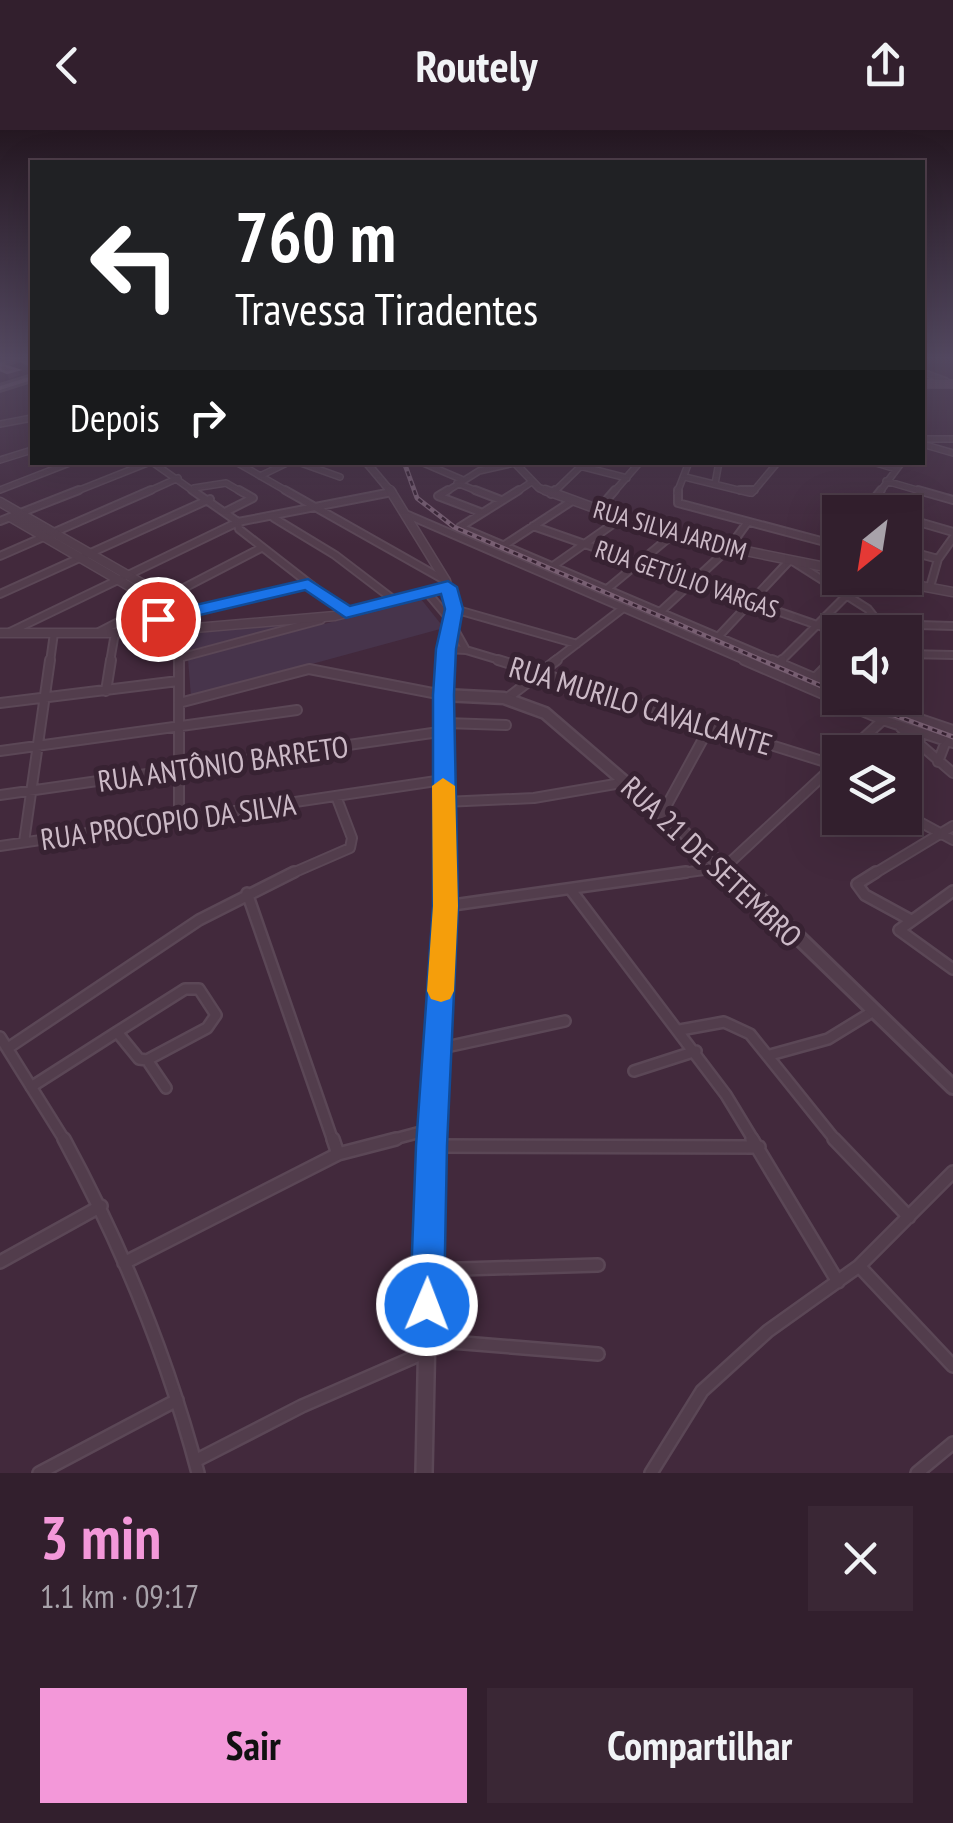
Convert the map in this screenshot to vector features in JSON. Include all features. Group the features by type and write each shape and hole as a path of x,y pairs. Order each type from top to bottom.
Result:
{"street":[{"path":"0,424 28,419"},
{"path":"925,441 953,440"},
{"path":"925,442 953,453"},
{"path":"0,460 30,451"},
{"path":"0,490 64,465"},
{"path":"0,521 143,465"},
{"path":"156,465 226,511 238,522 238,529 346,613"},
{"path":"241,465 447,584"},
{"path":"260,476 283,465"},
{"path":"306,465 340,477"},
{"path":"369,465 408,515 447,584 452,615 466,650"},
{"path":"427,465 501,500"},
{"path":"480,512 439,494 487,469 506,465"},
{"name":"RUA SILVA JARDIM","path":"517,465 530,483 551,494 671,536 822,567"},
{"path":"551,494 581,465"},
{"path":"585,465 627,478"},
{"path":"597,510 638,465"},
{"path":"688,465 676,495 678,504 822,542"},
{"path":"715,484 718,465"},
{"path":"685,476 752,493 775,465"},
{"path":"881,465 896,470"},
{"path":"877,495 900,465"},
{"path":"0,556 178,478"},
{"path":"243,490 268,481"},
{"path":"886,482 953,500"},
{"path":"194,488 226,483 254,498 226,511"},
{"path":"530,483 460,526 822,682"},
{"path":"5,632 238,522 392,492"},
{"path":"0,594 210,499"},
{"path":"502,546 572,501"},
{"path":"0,506 190,611"},
{"path":"408,515 882,720 949,742"},
{"path":"273,518 334,555 394,600"},
{"path":"553,566 620,518"},
{"path":"660,612 728,549 746,523"},
{"path":"922,524 953,535 938,560 930,588"},
{"path":"418,532 435,526"},
{"name":"RUA GETÚLIO VARGAS","path":"533,526 822,626"},
{"path":"608,589 671,536"},
{"path":"99,632 261,548"},
{"path":"424,569 428,551"},
{"path":"922,555 938,560"},
{"path":"718,637 792,562 871,615"},
{"path":"123,577 177,614"},
{"path":"150,621 308,584"},
{"path":"179,658 447,584"},
{"path":"922,586 953,592"},
{"path":"426,592 452,615 577,644"},
{"path":"779,663 846,596"},
{"path":"510,696 622,609"},
{"path":"424,1473 432,1129 446,906 444,695 452,615"},
{"path":"5,632 167,631 335,616"},
{"path":"922,625 953,626"},
{"path":"167,631 179,658 179,818"},
{"path":"24,842 54,633"},
{"path":"106,691 115,633"},
{"name":"RUA MURILO CAVALCANTE","path":"446,649 466,650 709,728 822,758"},
{"path":"922,655 953,656"},
{"path":"180,704 309,670 444,695"},
{"path":"814,678 822,670"},
{"path":"0,703 178,680"},
{"name":"RUA 21 DE SETEMBRO","path":"444,695 510,696 560,723 725,867 953,1086"},
{"path":"0,750 297,710"},
{"path":"906,715 951,730 938,762"},
{"path":"918,715 920,720"},
{"path":"866,735 882,720"},
{"name":"RUA ANTÔNIO BARRETO","path":"0,795 446,727 506,725"},
{"path":"897,725 953,773"},
{"path":"662,814 709,728"},
{"path":"446,906 725,867 822,778"},
{"name":"RUA PROCOPIO DA SILVA","path":"0,846 443,780"},
{"path":"444,802 534,798 627,782"},
{"name":"RUA PROCOPIO DA SILVA","path":"247,893 353,845 336,796"},
{"path":"922,822 953,840"},
{"path":"909,919 866,895 857,884 953,826"},
{"path":"571,890 696,1051 760,1147 838,1282"},
{"path":"953,891 909,919 899,930 953,969"},
{"path":"338,1154 247,893 4,1043 101,1206 177,1400 196,1467 302,1406 426,1346 598,1354"},
{"path":"30,1087 116,1032 185,989 200,989 216,1014 211,1024 147,1060 139,1059 116,1032"},
{"path":"770,1056 828,1039 872,1012"},
{"path":"438,1048 565,1022"},
{"path":"680,1030 716,1022 731,1023 750,1034 840,1146 909,1217"},
{"path":"634,1071 696,1051"},
{"path":"147,1060 166,1088"},
{"path":"124,1263 338,1154 432,1129"},
{"path":"432,1146 760,1147"},
{"path":"651,1473 702,1391 746,1350 859,1266 953,1172"},
{"path":"0,1262 101,1206"},
{"path":"428,1270 598,1265"},
{"path":"859,1266 953,1366"},
{"path":"39,1473 177,1400"},
{"path":"917,1473 953,1443"}],"shaded area":[{"path":"421,599 444,628 191,697 188,659"},
{"path":"310,620 182,652 172,632"}],"railway":[{"path":"405,465 417,498 454,527 822,686"},
{"path":"894,715 953,737"}],"slow traffic":[{"path":"441,991 446,906 443,786"}],"route":[{"path":"158,619 308,584 346,613 448,587 454,609 446,649 444,695 446,906 427,1305"}]}
